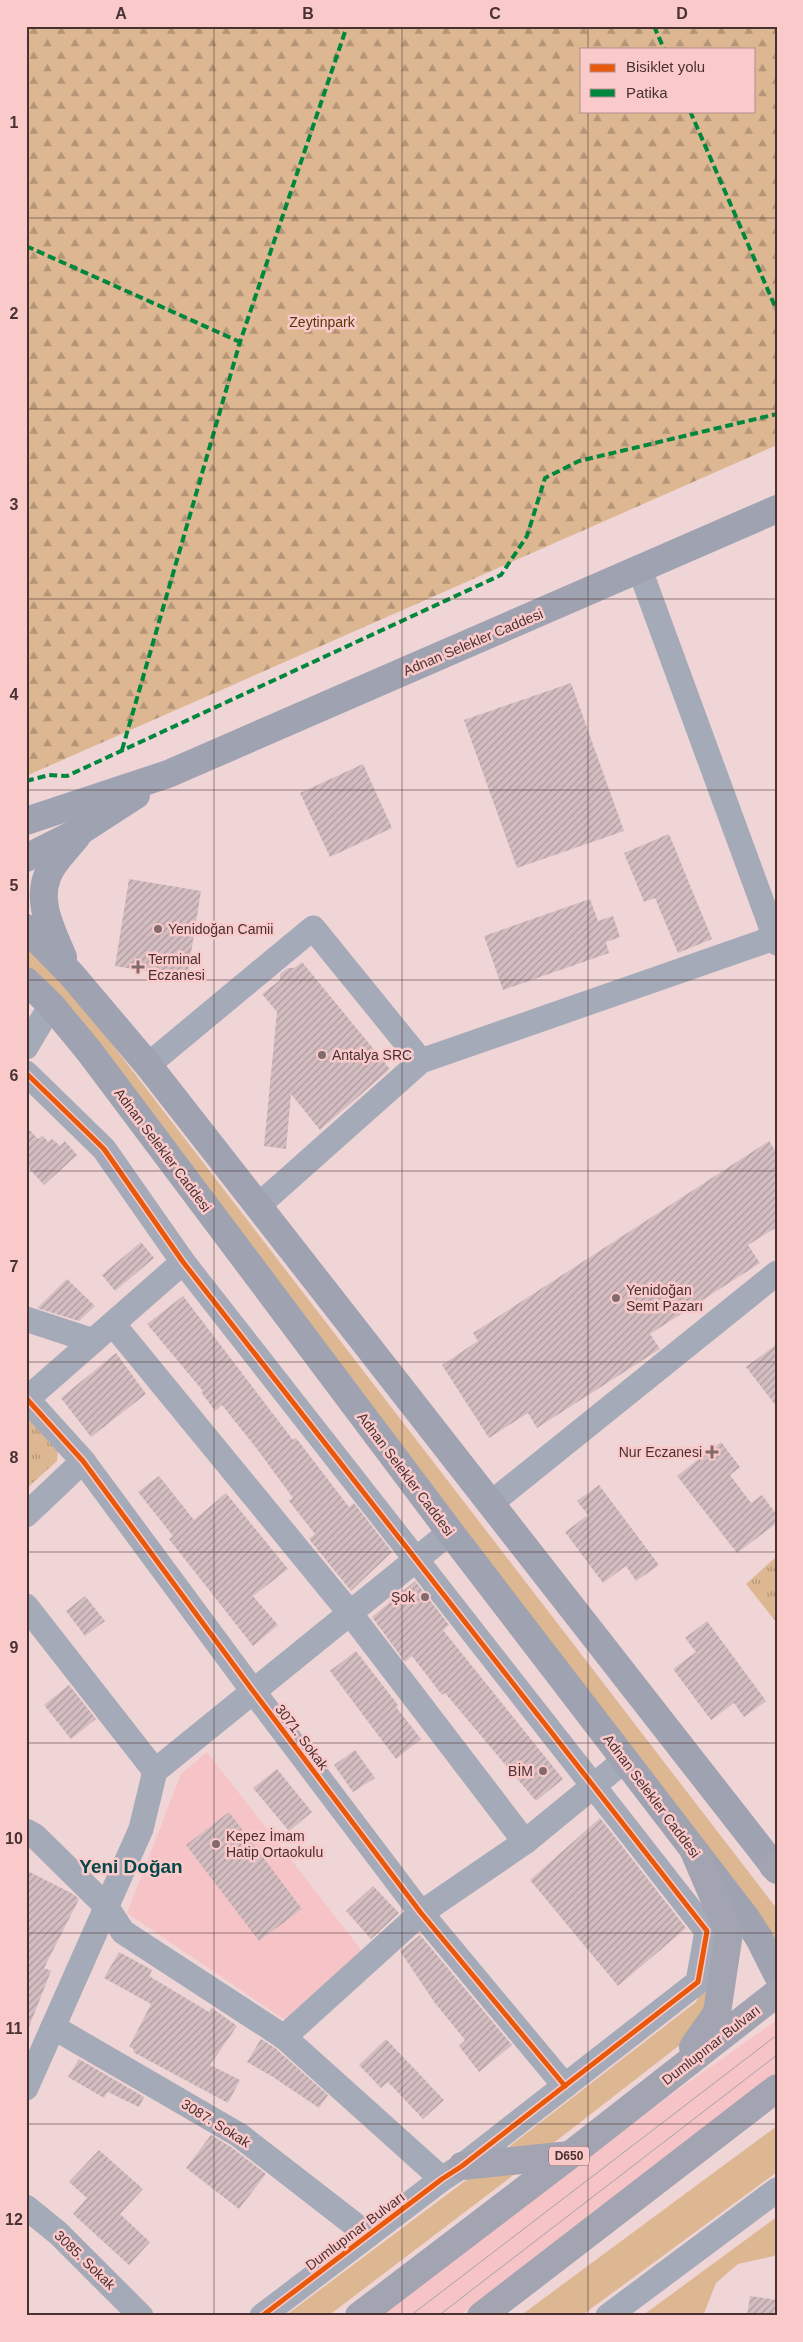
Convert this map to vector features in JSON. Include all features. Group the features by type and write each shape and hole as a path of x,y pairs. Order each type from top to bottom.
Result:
{"highway":[{"path":"675,2073 718,2013 729,1933 693,1849"},
{"name":"Dumlupınar Bulvarı","path":"359,2316 570,2155 777,1993"},
{"path":"481,2316 777,2088"},
{"path":"452,2172 570,2155"}],"main road":[{"name":"Adnan Selekler Caddesi","path":"26,821 168,774 777,510"},
{"name":"Adnan Selekler Caddesi","path":"26,858 82,830 168,774"},
{"name":"Adnan Selekler Caddesi","path":"71,974 48,922 43,905 51,869 82,830"},
{"name":"Adnan Selekler Caddesi","path":"26,928 71,974 148,1065 776,1868"},
{"name":"Adnan Selekler Caddesi","path":"26,981 51,1004 95,1058 450,1532 746,1918 759,1938 777,1974"}],"street":[{"path":"258,1206 421,1061 776,939 640,570"},
{"path":"148,1065 313,928 421,1061"},
{"path":"26,1047 51,1004"},
{"path":"26,1073 104,1149 183,1262 594,1786"},
{"path":"27,1398 183,1262"},
{"path":"490,1504 777,1273"},
{"path":"26,1320 93,1341"},
{"path":"112,1324 350,1613 525,1842"},
{"name":"3071. Sokak","path":"27,1398 83,1460 253,1691 421,1913 565,2086"},
{"path":"26,1515 83,1460"},
{"path":"26,2088 141,1829 155,1771 450,1532"},
{"path":"26,1606 155,1771"},
{"path":"284,2037 421,1913 525,1842 625,1760"},
{"name":"Dumlupınar Bulvarı","path":"262,2316 565,2086 698,1982 708,1931 594,1786"},
{"path":"29,1830 106,1906 123,1932 284,2037 452,2172"},
{"name":"3087. Sokak","path":"53,2027 239,2135 368,2236"},
{"path":"608,2316 777,2190"},
{"name":"3085. Sokak","path":"26,2208 58,2233 141,2316"}],"shaded area":[{"name":"Kepez İmam Hatip Ortaokulu","path":"207,1752 362,1951 285,2020 127,1913 181,1774"},
{"path":"777,2020 777,2071 459,2316 380,2316 420,2283 672,2094"}],"green space":[{"name":"Zeytinpark","path":"26,26 777,26 777,445 26,776"},
{"path":"26,941 72,992 777,1909 775,1941 62,997 26,964"},
{"path":"26,1418 34,1420 58,1451 57,1461 26,1489"},
{"path":"777,1556 777,1623 746,1584"},
{"path":"708,1978 711,2009 685,2041 551,2145 501,2153 696,2002"},
{"path":"777,2126 777,2172 581,2316 520,2316"},
{"path":"519,2171 328,2316 285,2316 469,2178"},
{"path":"774,2219 777,2219 777,2251 774,2256 738,2264 716,2283 703,2316 642,2316"}],"building":[{"path":"571,683 624,831 517,868 464,720"},
{"path":"363,764 392,828 330,857 300,793"},
{"path":"669,834 712,939 678,953 655,898 644,902 624,853"},
{"name":"Yenidoğan Camii","path":"129,879 201,891 187,978 115,966"},
{"path":"590,899 598,921 613,916 620,937 606,942 609,953 503,990 484,936"},
{"path":"302,962 390,1069 320,1130 291,1094 286,1149 264,1146 277,1012 262,994 280,980 280,974"},
{"path":"26,1126 38,1139 43,1136 48,1142 52,1139 60,1146 65,1141 77,1155 44,1185 26,1165"},
{"name":"Yenidoğan Semt Pazarı","path":"769,1141 777,1153 777,1227 748,1245 760,1263 650,1334 660,1349 537,1428 528,1413 489,1438 442,1365 478,1341 473,1333"},
{"path":"141,1242 154,1258 115,1291 102,1275"},
{"path":"67,1279 95,1306 79,1321 37,1308"},
{"path":"183,1296 293,1440 296,1438 349,1507 354,1503 392,1552 351,1591 309,1539 315,1534 289,1501 293,1498 257,1449 222,1405 215,1411 201,1392 203,1391 147,1324"},
{"path":"777,1344 777,1407 746,1367"},
{"path":"116,1353 146,1394 91,1437 61,1398"},
{"path":"721,1442 740,1467 730,1475 751,1503 762,1495 777,1515 777,1523 737,1553 677,1476"},
{"path":"159,1476 194,1520 226,1493 288,1569 253,1596 278,1625 253,1646 169,1539 173,1536 138,1492"},
{"path":"599,1485 659,1565 636,1581 626,1566 603,1583 565,1532 588,1515 577,1501"},
{"path":"415,1581 449,1625 443,1630 563,1779 536,1801 445,1693 442,1695 412,1656 405,1662 372,1617"},
{"path":"85,1596 105,1621 85,1636 66,1611"},
{"path":"707,1621 766,1701 744,1717 734,1703 711,1720 673,1669 696,1652 685,1638"},
{"path":"356,1651 398,1705 396,1707 421,1739 396,1759 330,1671"},
{"path":"69,1685 96,1719 71,1739 44,1705"},
{"path":"355,1750 375,1778 353,1792 334,1765"},
{"path":"277,1769 312,1812 289,1831 253,1788"},
{"path":"229,1812 302,1909 259,1941 186,1845"},
{"path":"600,1818 686,1928 618,1986 530,1880"},
{"path":"26,1870 73,1894 79,1899 44,1968 51,1971 27,2032"},
{"path":"373,1886 399,1913 371,1939 346,1911"},
{"path":"420,1935 512,2045 479,2072 459,2046 465,2040 435,2003 400,1951"},
{"path":"119,1952 152,1970 149,1976 209,2012 212,2008 237,2026 210,2065 240,2080 228,2103 133,2052 134,2049 129,2047 151,2004 104,1978"},
{"path":"261,2039 275,2048 328,2095 319,2108 247,2062"},
{"path":"386,2039 444,2100 423,2119 388,2082 381,2088 359,2065"},
{"path":"79,2059 144,2097 139,2107 108,2092 104,2098 68,2077"},
{"path":"211,2135 231,2147 266,2174 239,2209 186,2168"},
{"path":"99,2150 143,2189 120,2214 150,2242 129,2265 73,2214 87,2198 69,2182"},
{"path":"750,2296 777,2300 777,2316 747,2316"}],"tram line":[{"path":"410,2316 777,2035"},
{"path":"438,2316 777,2055"}],"marked path":[{"path":"122,750 240,342 347,26"},
{"path":"654,26 664,48"},
{"path":"690,112 777,311"},
{"path":"26,246 240,342"},
{"path":"26,781 49,775 67,776 501,575 527,536 545,478 579,461 777,414"}],"cycle path":[{"path":"26,1073 104,1149 183,1262 707,1931 698,1982 462,2166 442,2179 262,2316"},
{"path":"26,1398 83,1461 253,1691 421,1913 565,2086"}],"place":[{"name":"Yenidoğan Camii","path":"158,929"},
{"name":"Terminal Eczanesi","path":"138,967"},
{"name":"Antalya SRC","path":"322,1055"},
{"name":"Yenidoğan Semt Pazarı","path":"616,1298"},
{"name":"Nur Eczanesi","path":"712,1452"},
{"name":"Şok","path":"425,1597"},
{"name":"BİM","path":"543,1771"},
{"name":"Kepez İmam Hatip Ortaokulu","path":"216,1844"}],"district":[{"name":"Yeni Doğan","path":"131,1866"}]}
